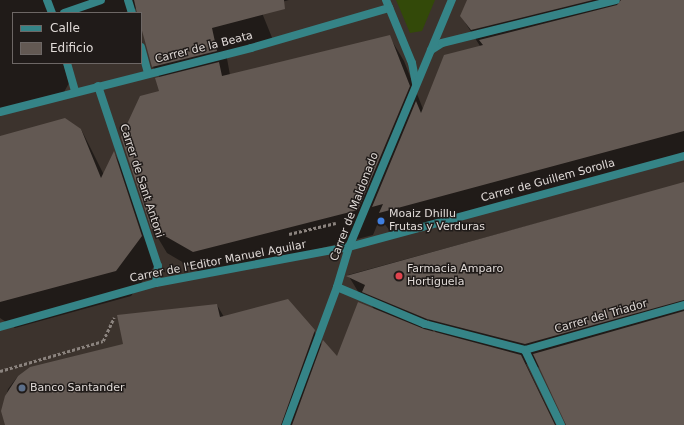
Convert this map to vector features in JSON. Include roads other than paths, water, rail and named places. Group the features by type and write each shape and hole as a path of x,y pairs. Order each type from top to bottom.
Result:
{"street":[{"path":"47,0 52,12"},
{"path":"67,12 101,0"},
{"path":"128,0 132,12"},
{"name":"Carrer de Maldonado","path":"286,425 337,287 348,247 452,0"},
{"path":"431,50 442,43 616,0"},
{"path":"387,4 412,63 416,85"},
{"name":"Carrer de la Beata","path":"0,112 76,91 251,48 387,4"},
{"path":"142,51 148,73"},
{"path":"67,64 76,91"},
{"name":"Carrer de Sant Antoni","path":"98,86 158,266 156,283"},
{"name":"Carrer de Guillem Sorolla","path":"348,247 684,156"},
{"name":"Carrer de l'Editor Manuel Aguilar","path":"0,327 156,283 348,247"},
{"path":"337,287 425,324 525,350 562,425"},
{"name":"Carrer del Triador","path":"525,350 684,305"}],"place":[{"name":"Moaiz Dhillu Frutas y Verduras","path":"381,221"},
{"name":"Farmacia Amparo Hortiguela","path":"399,276"},
{"name":"Banco Santander","path":"22,388"}]}
